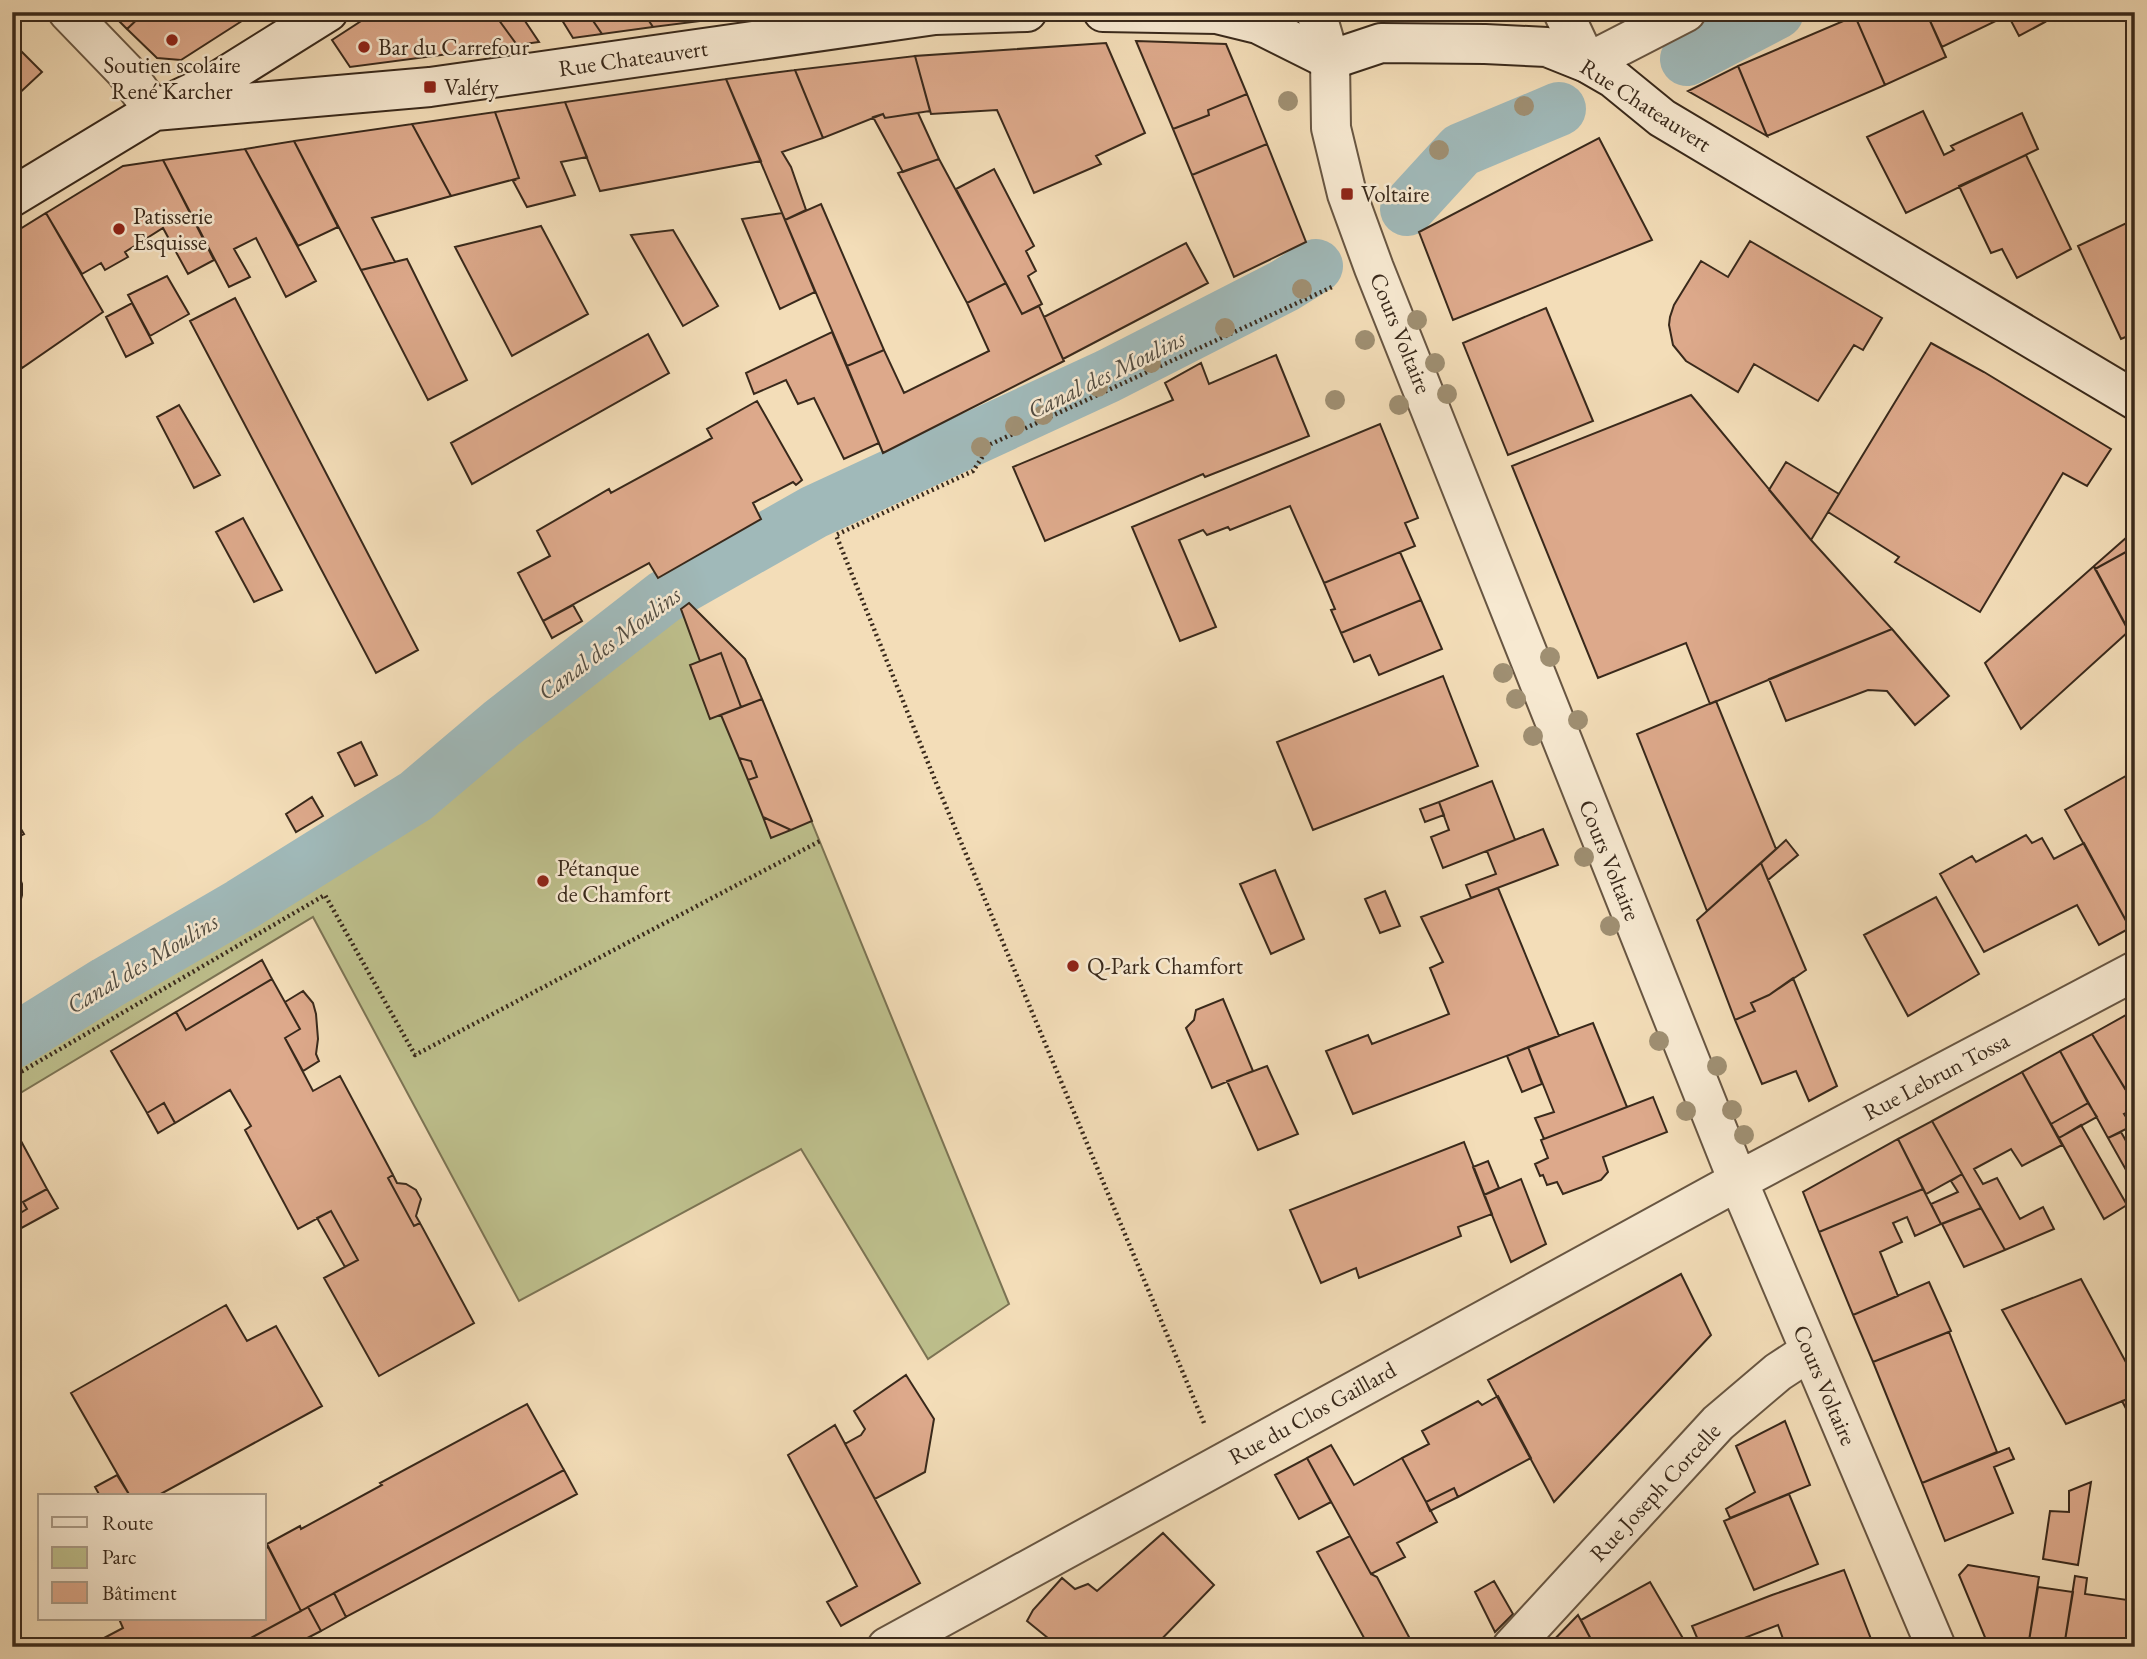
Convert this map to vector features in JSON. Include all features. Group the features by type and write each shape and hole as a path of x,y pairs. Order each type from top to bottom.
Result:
{"street":[{"path":"68,12 125,71 154,111"},
{"path":"12,197 154,111 219,80 328,12"},
{"name":"Rue Chateauvert","path":"154,111 430,87 935,15 1027,12"},
{"path":"1103,12 1217,14 1258,24 1330,60"},
{"name":"Cours Voltaire","path":"1316,12 1330,60 1331,128 1348,194 1374,268 1738,1181 1937,1647"},
{"path":"1563,12 1587,63 1686,12"},
{"name":"Rue Chateauvert","path":"1330,60 1381,43 1472,44 1547,47 1587,63 1613,78 1662,118 2135,400"},
{"name":"Rue Lebrun Tossa","path":"1738,1181 2135,971"},
{"name":"Rue du Clos Gaillard","path":"887,1647 1738,1181"},
{"name":"Rue Joseph Corcelle","path":"1512,1647 1718,1423 1778,1372 1810,1351"}],"path":[{"path":"1221,1463 937,785 836,535 973,471 991,444 1374,268"},
{"path":"12,1077 325,895 415,1055 820,841"}],"green space":[{"path":"689,603 745,659 1009,1304 928,1359 801,1149 519,1301 313,917 12,1098 12,1055 309,879"}],"building":[{"path":"110,12 145,12 127,29"},
{"path":"145,12 241,12 245,19 181,60 157,58 127,29"},
{"path":"375,12 493,12 517,45 350,67 332,40"},
{"path":"493,12 525,12 521,15 539,42 517,45"},
{"path":"557,12 587,12 602,34 573,38"},
{"path":"587,12 643,12 653,27 602,34"},
{"path":"643,12 755,12 756,14 653,27"},
{"path":"1861,12 1926,12 1946,57 1885,85 1855,16"},
{"path":"1926,12 2040,12 2045,22 2019,36 2008,15 1942,47"},
{"path":"2040,12 2064,12 2045,22"},
{"path":"1855,16 1885,85 1767,136 1738,66"},
{"path":"1136,41 1226,44 1247,94 1208,110 1209,115 1173,129"},
{"path":"12,42 42,72 12,100"},
{"path":"1106,43 1145,133 1096,156 1101,164 1034,193 997,110 931,114 915,56"},
{"path":"915,56 930,111 885,118 883,114 823,138 795,70"},
{"path":"1738,66 1767,136 1688,91"},
{"path":"795,70 823,138 782,152 791,167 806,210 785,220 726,79"},
{"path":"726,79 761,161 600,191 565,102"},
{"path":"1247,94 1267,144 1192,175 1173,129 1209,115 1208,110"},
{"path":"565,102 587,157 561,162 575,195 527,207 513,181 519,178 495,112"},
{"path":"1923,111 1944,155 1954,150 1951,146 2022,113 2038,149 1906,213 1867,137"},
{"path":"495,112 519,178 451,196 412,124"},
{"path":"918,113 939,159 903,172 873,117 883,114 885,118"},
{"path":"412,124 451,196 372,218 395,262 361,270 294,141"},
{"path":"1599,138 1652,240 1453,320 1419,232"},
{"path":"294,141 338,227 298,246 245,149"},
{"path":"1267,144 1306,242 1234,277 1192,175"},
{"path":"245,149 316,281 286,297 256,238 234,249 250,277 229,287 163,160"},
{"path":"2026,155 2071,249 2017,278 2002,249 1991,253 1959,186"},
{"path":"939,159 1006,283 967,303 898,173"},
{"path":"163,160 214,260 188,274 163,228 125,252 128,257 105,270 101,263 82,274 46,213 123,166"},
{"path":"994,169 1034,246 1026,251 1036,271 1028,276 1042,304 1022,314 956,189"},
{"path":"821,204 884,350 847,366 785,220"},
{"path":"46,213 103,312 22,368 12,352 12,234"},
{"path":"782,213 815,292 780,309 742,219"},
{"path":"2135,219 2135,333 2121,339 2078,246"},
{"path":"541,226 588,314 512,356 455,247"},
{"path":"673,230 718,306 683,326 631,235"},
{"path":"1750,241 1882,318 1863,350 1854,345 1818,401 1754,364 1738,392 1686,361 1673,345 1669,325 1674,305 1701,261 1728,277"},
{"path":"1186,243 1208,283 1063,359 1044,317"},
{"path":"407,259 467,380 428,400 361,270"},
{"path":"167,276 189,314 150,336 128,295"},
{"path":"1006,283 1022,314 1039,306 1064,361 883,453 847,366 884,350 904,393 989,351 967,303"},
{"path":"235,298 418,650 376,673 190,321"},
{"path":"132,303 153,343 126,357 106,317"},
{"path":"1546,308 1593,421 1508,455 1463,343"},
{"path":"832,332 879,443 844,459 814,398 798,404 786,380 754,394 746,373"},
{"path":"648,334 669,373 472,484 451,443"},
{"path":"1931,343 2111,449 2087,486 2063,473 1980,612 1895,562 1899,557 1828,512"},
{"path":"12,352 22,368 12,374"},
{"path":"1276,355 1309,436 1205,477 1203,474 1045,541 1013,467 1173,400 1165,383 1201,363 1209,384"},
{"path":"1691,395 1811,540 1892,629 1710,704 1686,643 1598,678 1512,466"},
{"path":"757,401 802,480 753,503 761,519 658,578 649,563 543,621 518,573 550,556 537,531 609,489 611,493 712,438 707,429"},
{"path":"179,405 220,475 194,488 157,417"},
{"path":"1380,424 1418,518 1405,523 1415,546 1324,583 1290,506 1230,530 1228,527 1207,535 1203,530 1179,540 1216,627 1180,641 1132,527"},
{"path":"1786,462 1839,494 1811,540 1769,490"},
{"path":"243,518 282,590 254,602 216,532"},
{"path":"2135,530 2135,547 2095,569 2094,566"},
{"path":"2135,547 2135,641 2134,641 2095,569"},
{"path":"1400,552 1421,600 1341,633 1324,583"},
{"path":"2094,566 2129,631 2021,729 1985,663"},
{"path":"1421,600 1442,649 1379,675 1370,655 1354,662 1341,633"},
{"path":"689,603 745,659 762,699 741,707 721,653 700,661 681,609"},
{"path":"573,605 582,621 552,638 543,621"},
{"path":"1892,629 1949,696 1915,725 1887,691 1868,690 1786,721 1769,679"},
{"path":"721,653 741,707 710,719 690,665"},
{"path":"1443,676 1478,766 1313,830 1277,742"},
{"path":"762,699 812,821 791,830 763,817 748,780 757,777 751,761 739,758 721,715"},
{"path":"1716,701 1776,849 1707,911 1637,734"},
{"path":"361,742 377,775 355,786 338,753"},
{"path":"739,758 751,761 757,777 748,780"},
{"path":"2135,771 2135,868 2130,870 2135,879 2135,925 2130,928 2065,810"},
{"path":"1492,781 1515,840 1443,868 1431,837 1449,830 1439,802"},
{"path":"312,797 323,816 296,832 286,814"},
{"path":"1439,802 1444,815 1425,822 1420,809"},
{"path":"12,814 24,834 12,840"},
{"path":"763,817 791,830 771,838"},
{"path":"1543,829 1558,865 1471,898 1466,885 1496,874 1487,851"},
{"path":"2026,835 2032,843 2042,838 2054,859 2084,843 2130,928 2099,945 2077,905 1984,952 1940,874 1972,856 1976,862"},
{"path":"1786,840 1798,855 1768,880 1761,863"},
{"path":"1761,863 1806,970 1769,995 1751,1003 1755,1011 1735,1020 1697,920"},
{"path":"15,865 22,884 22,895 12,922 12,866"},
{"path":"1275,870 1304,939 1271,954 1240,884"},
{"path":"1498,888 1559,1036 1353,1114 1326,1051 1368,1035 1372,1044 1449,1014 1430,968 1443,962 1421,917"},
{"path":"1385,891 1400,926 1380,933 1365,899"},
{"path":"1936,897 1979,974 1908,1016 1864,935"},
{"path":"262,960 272,979 186,1030 176,1012"},
{"path":"1793,978 1837,1086 1809,1101 1796,1071 1762,1084 1735,1020 1755,1011 1751,1003 1769,995"},
{"path":"272,979 300,1029 285,1038 313,1091 340,1076 393,1175 388,1178 414,1226 420,1223 474,1323 379,1376 324,1278 358,1260 331,1211 298,1229 245,1130 251,1126 230,1090 175,1123 164,1103 147,1113 111,1051 176,1012 186,1030"},
{"path":"303,991 313,1003 316,1014 316,1054 319,1061 303,1071 285,1038 300,1029 285,1002"},
{"path":"1223,999 1253,1071 1212,1088 1186,1028 1194,1020 1196,1010"},
{"path":"2135,1010 2135,1083 2125,1089 2092,1034"},
{"path":"1593,1023 1627,1107 1544,1139 1535,1118 1554,1112 1528,1047"},
{"path":"2092,1034 2135,1105 2135,1109 2124,1114 2132,1126 2108,1138 2060,1051"},
{"path":"1528,1047 1542,1084 1522,1092 1507,1056"},
{"path":"2060,1051 2088,1103 2051,1124 2022,1072"},
{"path":"1267,1066 1298,1134 1258,1150 1227,1081"},
{"path":"2022,1072 2062,1145 2022,1166 2011,1149 1974,1169 1983,1184 1997,1178 2020,1219 2043,1207 2054,1229 2005,1250 1932,1121"},
{"path":"1653,1097 1667,1132 1603,1157 1608,1172 1601,1180 1563,1194 1557,1182 1547,1185 1543,1175 1540,1176 1535,1164 1548,1158 1541,1140"},
{"path":"164,1103 175,1123 158,1133 147,1113"},
{"path":"2088,1103 2097,1117 2059,1138 2051,1124"},
{"path":"1932,1121 1962,1174 1926,1194 1898,1139"},
{"path":"2081,1125 2127,1205 2104,1219 2059,1138"},
{"path":"2121,1132 2135,1157 2135,1186 2108,1138"},
{"path":"1898,1139 1923,1189 1819,1232 1803,1192"},
{"path":"21,1141 47,1189 23,1202 27,1209 12,1218 12,1146"},
{"path":"1464,1142 1492,1214 1458,1227 1461,1236 1359,1278 1356,1268 1321,1283 1290,1210"},
{"path":"1488,1161 1499,1188 1484,1195 1473,1167"},
{"path":"1962,1174 1981,1208 1941,1224 1931,1204 1958,1192 1951,1181"},
{"path":"393,1175 397,1183 406,1184 416,1190 421,1199 416,1216 420,1223 414,1226 388,1178"},
{"path":"1521,1179 1546,1244 1511,1262 1484,1195"},
{"path":"47,1189 58,1208 16,1231 12,1218 27,1209 23,1202"},
{"path":"1923,1189 1941,1224 1915,1236 1907,1217 1893,1223 1902,1242 1880,1252 1898,1296 1853,1315 1819,1232"},
{"path":"1981,1208 2005,1250 1964,1267 1942,1224"},
{"path":"331,1211 358,1260 345,1267 317,1218"},
{"path":"1681,1274 1711,1335 1554,1502 1488,1380"},
{"path":"2081,1279 2135,1379 2135,1396 2066,1424 2002,1310"},
{"path":"1929,1282 1951,1331 1873,1362 1853,1315"},
{"path":"226,1305 247,1341 276,1326 322,1406 161,1494 129,1494 71,1393"},
{"path":"1949,1332 1997,1452 1922,1483 1873,1362"},
{"path":"906,1375 934,1419 925,1472 875,1499 845,1444 861,1435 865,1429 854,1411"},
{"path":"1498,1396 1531,1458 1458,1497 1454,1488 1426,1502 1402,1458 1429,1444 1422,1431 1478,1401 1482,1405"},
{"path":"2135,1396 2135,1421 2133,1422 2122,1401"},
{"path":"527,1404 564,1470 301,1611 267,1544 300,1526 301,1529"},
{"path":"1785,1421 1810,1485 1730,1518 1726,1509 1755,1492 1736,1446"},
{"path":"835,1425 920,1583 841,1626 827,1602 857,1586 788,1455"},
{"path":"1331,1445 1354,1485 1402,1458 1437,1522 1397,1543 1405,1557 1371,1574 1307,1458"},
{"path":"2009,1448 2014,1459 1994,1467 2013,1513 1945,1541 1922,1483"},
{"path":"1307,1458 1331,1502 1299,1519 1275,1475"},
{"path":"564,1470 577,1494 346,1617 334,1593"},
{"path":"117,1475 129,1494 99,1494 95,1487"},
{"path":"2091,1482 2078,1565 2043,1559 2050,1511 2069,1512 2069,1491"},
{"path":"1454,1488 1458,1497 1430,1511 1426,1502"},
{"path":"1789,1494 1818,1564 1754,1590 1724,1521"},
{"path":"1163,1533 1214,1585 1154,1647 1059,1647 1027,1621 1033,1610 1062,1578 1075,1589 1088,1584 1097,1591"},
{"path":"1350,1536 1371,1574 1377,1577 1409,1637 1409,1647 1369,1647 1317,1552"},
{"path":"268,1547 301,1611 234,1647 87,1647 123,1628 119,1620 266,1620"},
{"path":"1968,1565 2039,1577 2028,1647 1989,1647 1959,1575"},
{"path":"1844,1570 1871,1639 1849,1647 1786,1647 1778,1625 1721,1647 1701,1647 1692,1626"},
{"path":"2075,1576 2087,1578 2085,1594 2135,1601 2131,1647 2064,1647"},
{"path":"1494,1581 1513,1614 1495,1632 1475,1592"},
{"path":"1650,1582 1688,1647 1595,1647 1581,1620"},
{"path":"2038,1587 2073,1592 2064,1647 2028,1647"},
{"path":"334,1593 346,1617 321,1631 308,1607"},
{"path":"308,1607 321,1631 290,1647 234,1647"},
{"path":"1578,1615 1595,1647 1547,1647"},
{"path":"2135,1623 2135,1647 2131,1647"},
{"path":"1871,1639 1874,1647 1849,1647"}],"waterway":[{"name":"Canal des Moulins","path":"1687,59 1777,12"},
{"name":"Canal des Moulins","path":"1407,209 1461,150 1559,109"},
{"name":"Canal des Moulins","path":"12,1042 416,796 501,724 664,597 814,512 1108,376 1284,286 1316,266"}],"place":[{"name":"Soutien scolaire René Karcher","path":"172,40"},
{"name":"Bar du Carrefour","path":"364,47"},
{"name":"Valéry","path":"430,87"},
{"name":"Voltaire","path":"1347,194"},
{"name":"Patisserie Esquisse","path":"119,229"},
{"name":"Pétanque de Chamfort","path":"543,881"},
{"name":"Q-Park Chamfort","path":"1073,966"}]}
